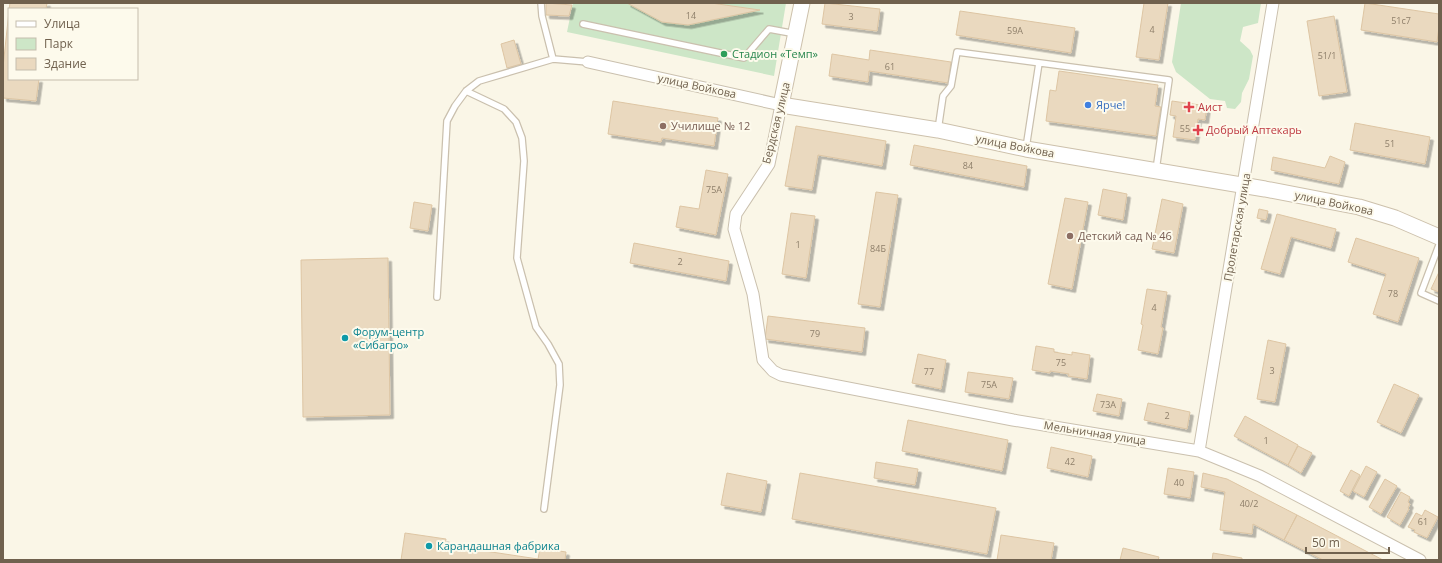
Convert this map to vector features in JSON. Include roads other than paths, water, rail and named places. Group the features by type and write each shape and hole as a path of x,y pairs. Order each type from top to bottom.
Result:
{"street":[{"name":"Бердская улица","path":"761,353 753,294 734,229 736,214 769,164 797,34 802,3"},
{"name":"Пролетарская улица","path":"1199,451 1244,186 1273,3"},
{"name":"улица Войкова","path":"588,62 782,105 938,130 1026,149 1359,207 1395,218 1439,237"},
{"name":"Мельничная улица","path":"761,353 767,366 773,372 781,375 1013,420 1199,451 1260,476 1420,560"}],"lane":[{"path":"541,3 542,16 553,59"},
{"path":"583,24 744,58 770,29 797,34"},
{"path":"938,130 943,96 951,86 957,52 1169,80 1156,171"},
{"path":"437,297 447,121 455,106 466,91 479,81 553,59 588,62"},
{"path":"1026,149 1039,63"},
{"path":"466,91 504,109 516,122 522,138 524,161 517,258 536,327 548,344 558,364 560,378 544,509"},
{"path":"1439,244 1421,293 1439,301"}],"place":[{"name":"Стадион «Темп»","path":"724,54"},
{"name":"Ярче!","path":"1088,105"},
{"name":"Аист","path":"1189,107"},
{"name":"Училище № 12","path":"663,126"},
{"name":"Добрый Аптекарь","path":"1198,130"},
{"name":"Детский сад № 46","path":"1070,236"},
{"name":"Форум-центр «Сибагро»","path":"345,338"},
{"name":"Карандашная фабрика","path":"429,546"}]}
